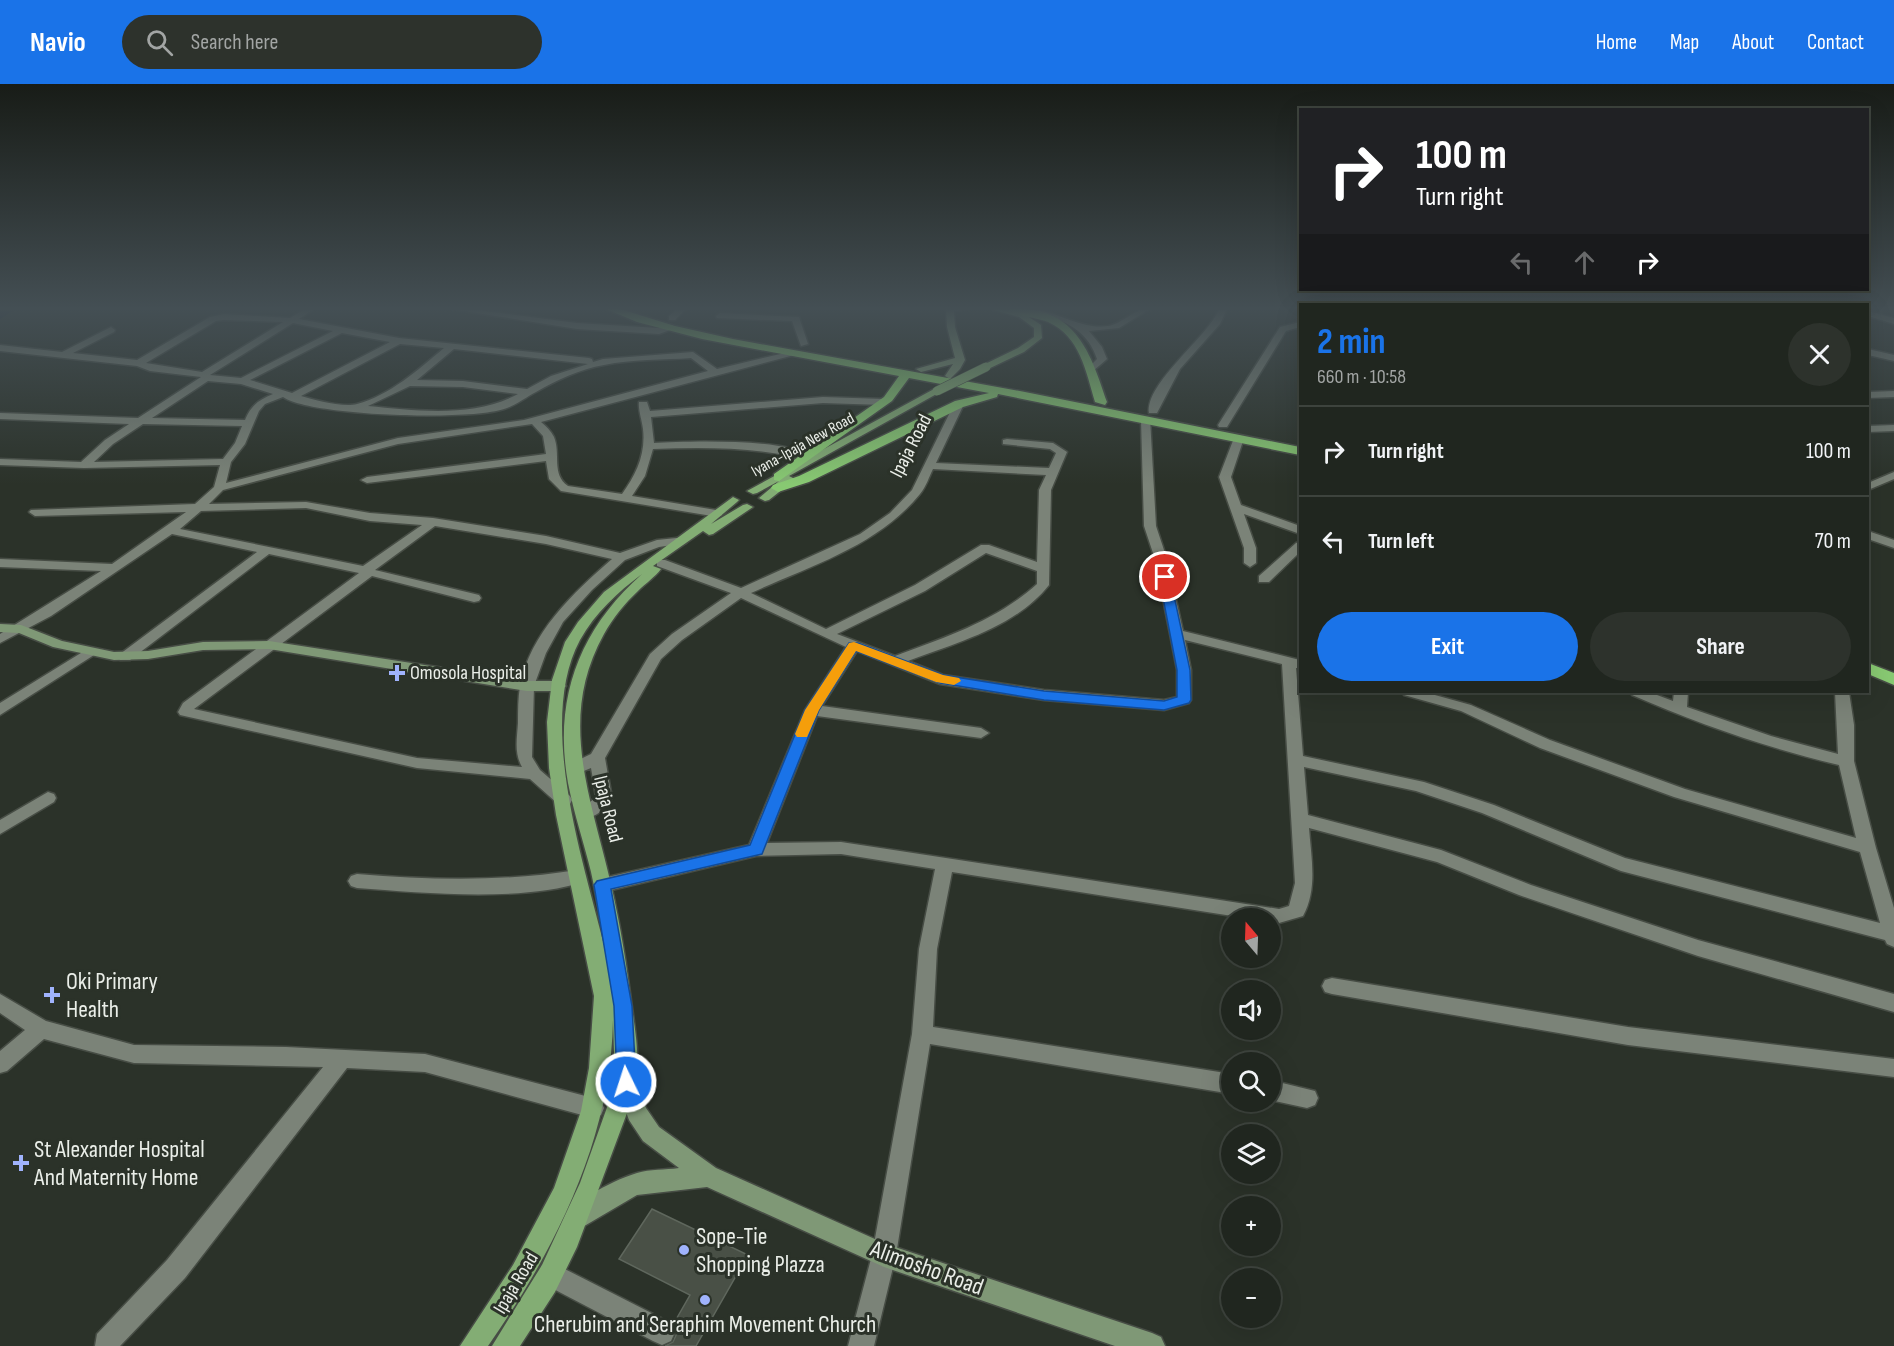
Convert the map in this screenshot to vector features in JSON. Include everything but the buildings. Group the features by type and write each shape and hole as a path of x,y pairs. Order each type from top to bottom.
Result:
{"highway":[{"path":"867,368 1003,393 1223,425 1299,444"},
{"path":"916,368 1101,402 1239,438 1299,451"},
{"path":"1092,369 1101,402"},
{"path":"779,482 804,456 894,394 905,375"},
{"path":"779,482 804,479 959,404 1003,393"},
{"path":"1869,656 1894,667"},
{"path":"1869,668 1894,680"}],"main road":[{"path":"921,369 926,368"},
{"path":"950,376 958,368"},
{"name":"Iyana-Ipaja New Road","path":"733,500 737,495 779,482 940,392 989,368"},
{"name":"Iyana-Ipaja New Road","path":"566,770 576,682 587,650 602,624 623,597 661,563 747,507 757,505 779,482"},
{"path":"753,491 762,493 765,498"},
{"path":"566,770 556,720 559,686 571,644 602,602 647,562 682,540 733,500 737,505 747,507"},
{"path":"0,628 21,629 58,644 89,652 125,657 203,646 271,645 527,686 559,686"},
{"name":"Ipaja Road","path":"473,1346 500,1309 529,1260 576,1160 593,1108 602,1060 603,993 577,877 564,800 566,770"},
{"name":"Ipaja Road","path":"505,1346 551,1274 578,1217 596,1173 626,1082 623,1006 603,885 584,814 566,770"},
{"name":"Alimosho Road","path":"626,1082 637,1113 651,1134 708,1176 884,1255 1152,1346"},
{"path":"578,1217 618,1192 637,1184 708,1176"}],"street":[{"path":"150,368 242,381 316,404 403,413 454,413 501,407 566,372 581,368"},
{"path":"84,465 102,448 219,368"},
{"path":"242,381 267,368"},
{"path":"0,639 21,629 115,568 198,510 219,488 226,462 250,423 257,406 343,368"},
{"path":"357,408 408,382 426,368"},
{"path":"710,368 715,372"},
{"path":"219,488 399,441 510,426 733,368"},
{"path":"661,563 685,569 826,634 940,679 1044,695 1164,705 1184,700 1184,670 1177,634 1161,559 1150,526 1150,415 1163,387 1176,368"},
{"path":"1223,425 1259,368"},
{"path":"408,382 463,384 527,392"},
{"path":"625,498 640,478 649,455 649,423 639,392"},
{"path":"1869,395 1894,394"},
{"path":"646,414 823,400 884,402"},
{"name":"Ipaja Road","path":"566,770 597,758 655,657 710,612 740,593 854,542 882,525 917,491 959,404"},
{"path":"0,416 65,420 250,423"},
{"path":"534,420 549,436 556,484 565,489 718,513"},
{"path":"1869,429 1894,428"},
{"path":"1239,438 1225,477 1250,548 1250,563"},
{"path":"894,662 992,622 1013,610 1043,585 1045,490 1054,472 1061,449 1053,446 1007,442"},
{"path":"648,446 747,444 804,456"},
{"path":"368,480 551,457"},
{"path":"0,462 84,465 226,462"},
{"path":"929,466 1054,472"},
{"path":"1869,487 1894,476"},
{"path":"35,512 198,510 306,505 369,517 433,522 546,540 621,557"},
{"path":"1236,507 1299,530"},
{"path":"433,522 188,706 185,712 417,763 534,774"},
{"path":"169,530 367,571 474,598"},
{"path":"1869,535 1894,544"},
{"path":"564,800 534,774 524,757 527,686 539,653 557,620 587,587 621,557 657,544 682,540"},
{"path":"1264,579 1299,547"},
{"path":"826,634 921,588 985,548 1044,569"},
{"path":"125,657 266,551"},
{"path":"0,563 115,568"},
{"path":"603,885 756,850 841,848 1279,916 1297,911 1304,883 1297,760 1295,663 1177,634"},
{"path":"756,850 812,710 854,646"},
{"path":"0,710 89,652"},
{"path":"1413,693 1466,708 1545,744 1680,793 1867,848"},
{"path":"1639,693 1679,711 1784,747 1846,761"},
{"path":"1679,711 1681,693"},
{"path":"1842,693 1846,725 1846,761 1867,848 1893,936"},
{"path":"812,710 981,733"},
{"path":"584,814 604,798 597,758"},
{"path":"1297,760 1418,786 1488,809 1621,864 1893,936"},
{"path":"0,828 48,798"},
{"path":"1302,820 1441,857 1525,890 1698,948 1894,1003"},
{"path":"861,1346 884,1255 922,1034 928,950 945,863"},
{"path":"357,882 476,887 577,877"},
{"path":"1332,986 1628,1036 1894,1068"},
{"path":"0,1003 41,1029 134,1054 286,1056 425,1063 593,1108"},
{"path":"0,1064 41,1029"},
{"path":"922,1034 1221,1082"},
{"path":"106,1343 176,1269 341,1060"},
{"path":"1281,1092 1307,1098"},
{"path":"551,1274 662,1332"}],"slow traffic":[{"path":"802,734 812,710 854,646 940,679 954,681"}],"place":[{"name":"Omosola Hospital","path":"397,673"},
{"name":"Oki Primary Health","path":"52,995"},
{"name":"St Alexander Hospital And Maternity Home","path":"21,1163"},
{"name":"Sope-Tie Shopping Plazza","path":"684,1250"},
{"name":"Cherubim and Seraphim Movement Church","path":"705,1300"}],"route":[{"path":"626,1082 623,1006 603,885 756,850 782,780 812,710 854,646 940,679 1044,695 1164,705 1184,700 1184,670 1165,577"}]}
